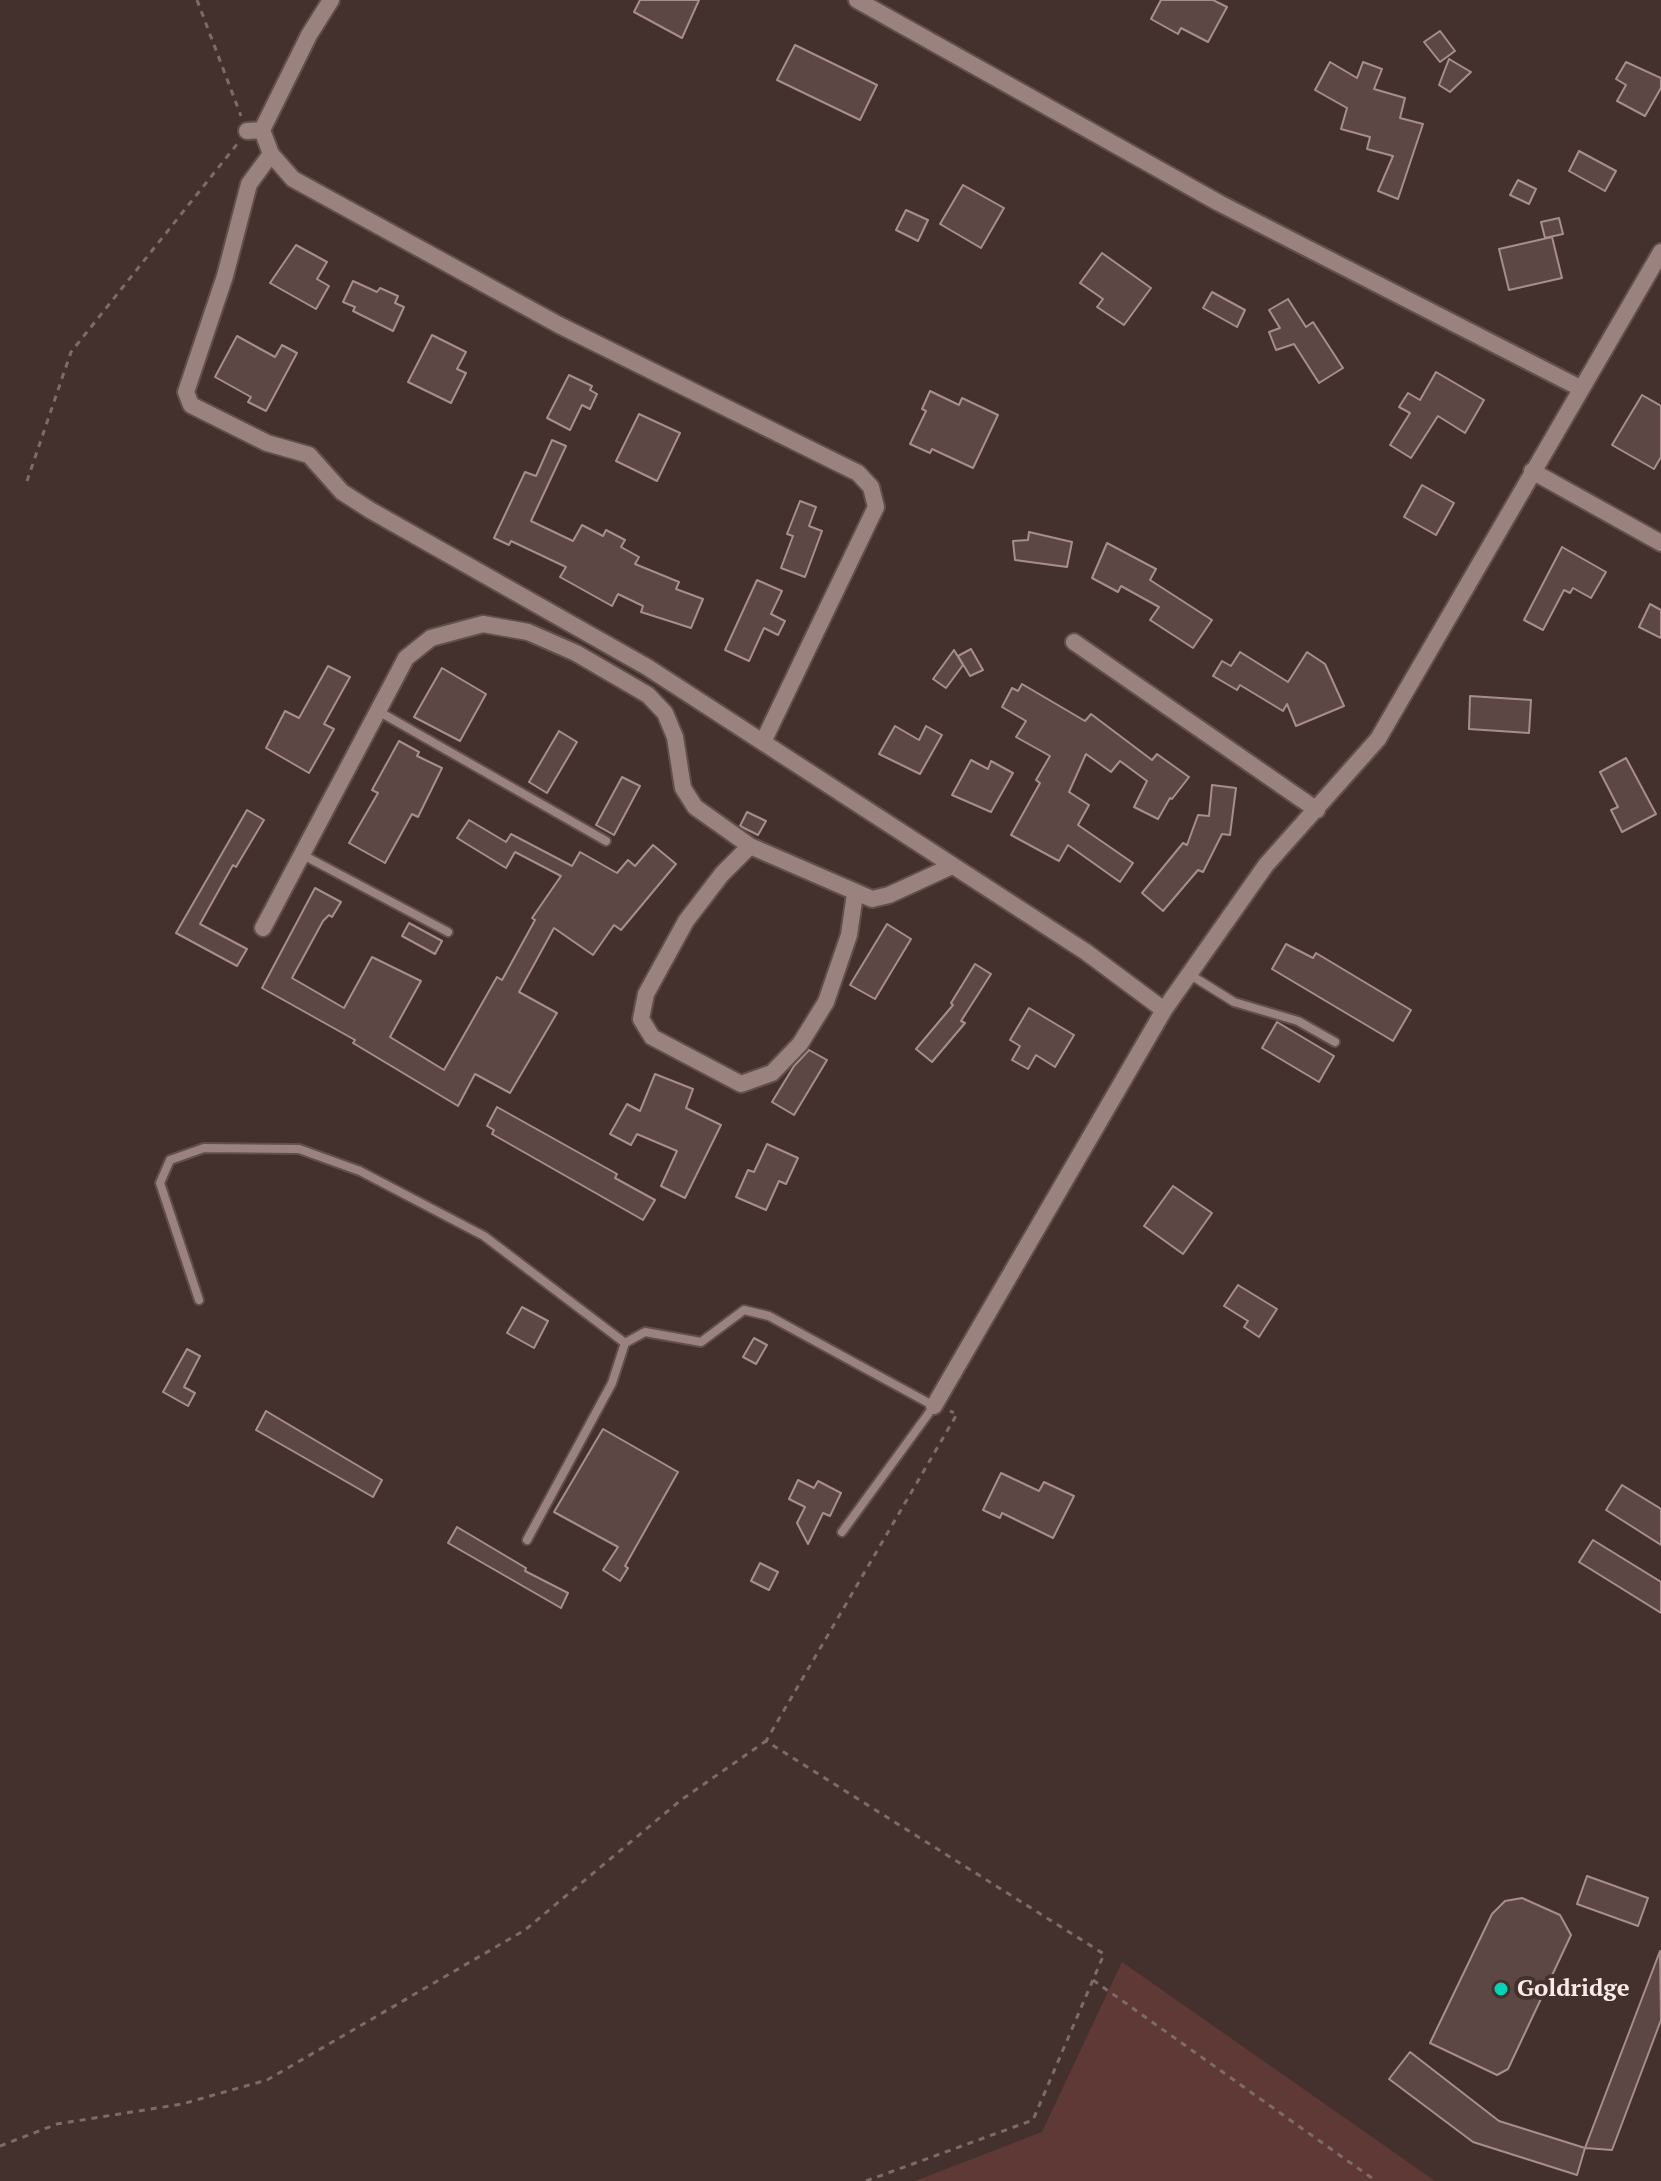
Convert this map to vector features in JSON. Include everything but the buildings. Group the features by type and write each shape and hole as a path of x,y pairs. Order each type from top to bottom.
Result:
{"street":[{"path":"331,0 255,131 293,179 559,325 858,473 871,487 876,507 763,742"},
{"path":"857,0 1219,203 1580,388"},
{"path":"271,154 249,184 225,276 186,392 188,401 267,443 309,455 342,492 595,635 1086,952 1164,1010"},
{"path":"934,1406 1164,1010 1266,865 1378,739 1661,252"},
{"path":"1532,471 1661,543"},
{"path":"263,928 406,658 431,638 483,624 528,632 576,653 648,695 665,713 675,737 683,788 695,807 750,846 872,899 889,895 952,866"},
{"path":"1074,642 1317,810"},
{"path":"750,846 722,874 686,921 646,994 641,1019 652,1037 741,1084 772,1073 800,1044 826,1002 849,935 855,894"}],"lane":[{"path":"378,711 606,841"},
{"path":"302,854 448,932"},
{"path":"1189,974 1234,1002 1298,1021 1335,1042"},
{"path":"199,1300 160,1183 170,1160 204,1148 299,1149 360,1171 484,1236 625,1343"},
{"path":"527,1540 612,1383 625,1343 645,1332 701,1342 744,1310 769,1316 934,1406 842,1532"}],"path":[{"path":"27,481 71,352 255,131 197,0"},
{"path":"0,2146 57,2124 182,2104 267,2080 525,1930 681,1800 766,1741 957,1414 934,1406"},
{"path":"766,1741 1104,1954 1033,2120 866,2181"},
{"path":"1093,1980 1376,2181"}],"shaded area":[{"path":"1122,1962 1435,2181 915,2181 1042,2132"}],"place":[{"name":"Goldridge","path":"1501,1989"}]}
